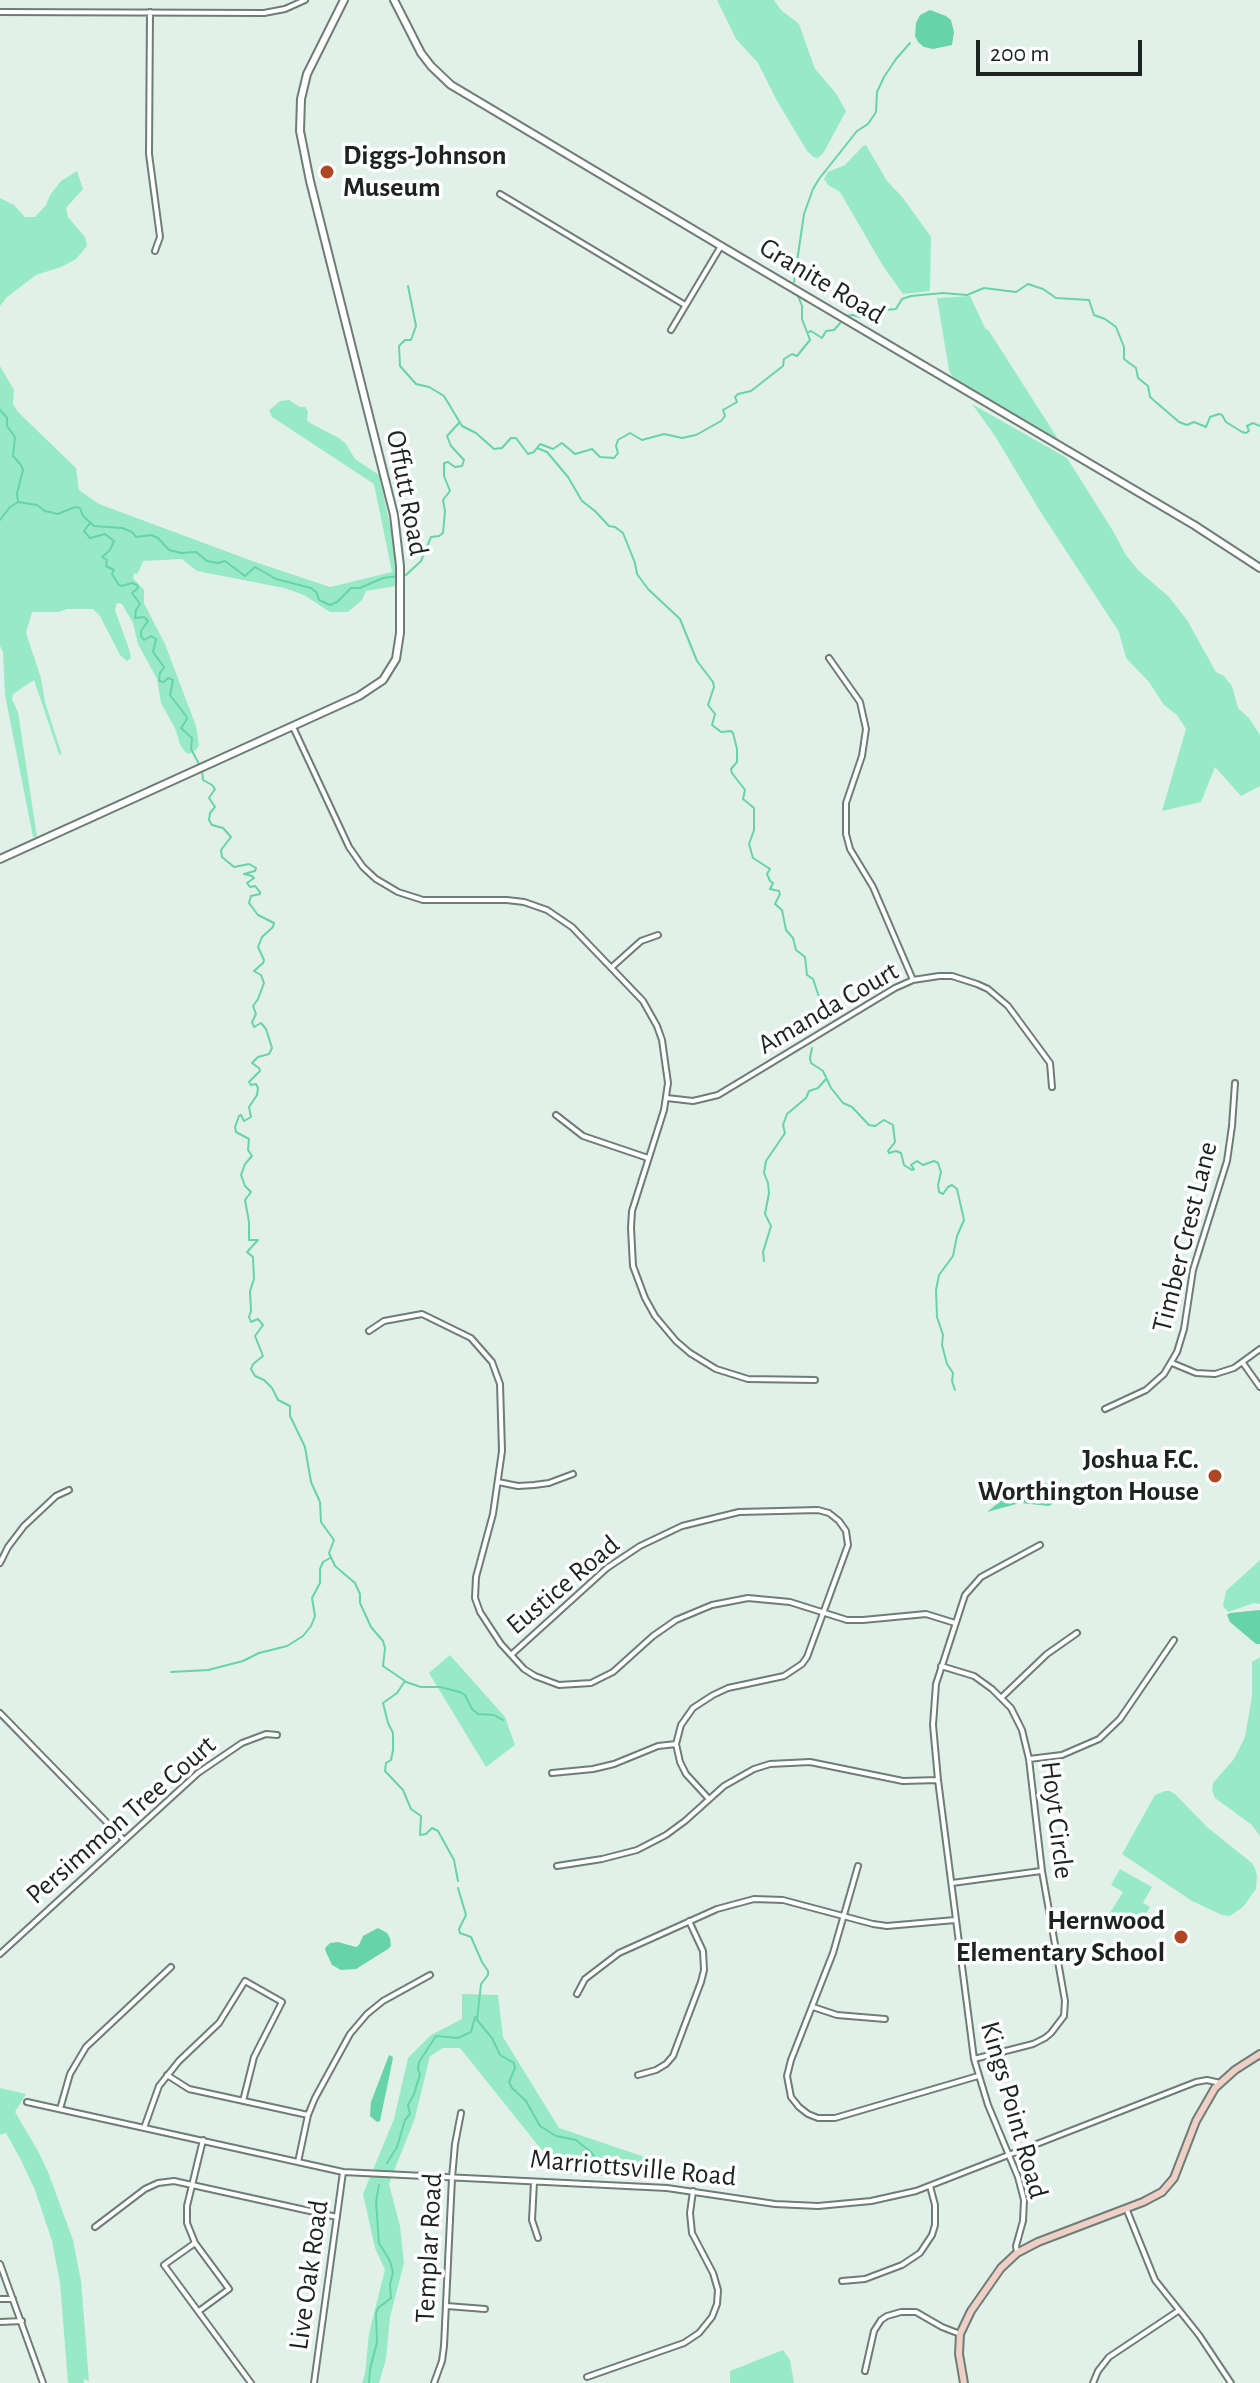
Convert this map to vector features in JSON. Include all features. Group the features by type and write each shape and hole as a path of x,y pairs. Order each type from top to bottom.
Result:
{"main road":[{"path":"964,2383 959,2354 960,2334 971,2311 1006,2262 1017,2253 1059,2233 1154,2197 1172,2181 1201,2110 1220,2083 1260,2054"}],"street":[{"path":"0,12 264,13 285,9 305,0"},
{"name":"Offutt Road","path":"0,859 366,693 387,675 398,653 398,537 301,137 300,108 307,74 342,0"},
{"name":"Granite Road","path":"394,0 421,53 451,85 1194,525 1260,568"},
{"path":"150,12 149,154 160,237 155,251"},
{"path":"500,194 685,305"},
{"path":"671,330 721,246"},
{"path":"829,658 860,702 866,729 862,756 846,803 846,834 850,849 873,887 913,980"},
{"path":"293,727 349,847 376,879 398,892 423,900 507,900 539,907 566,922 643,1001 657,1026 666,1055 667,1098 632,1211 631,1247 638,1282 655,1316 676,1341 716,1369 748,1379 815,1380"},
{"path":"612,967 641,941 658,935"},
{"name":"Amanda Court","path":"667,1098 693,1101 718,1095 895,988 925,977 952,976 988,989 1008,1006 1046,1056 1052,1069 1052,1087"},
{"name":"Timber Crest Lane","path":"1105,1409 1146,1390 1164,1374 1182,1341 1193,1270 1227,1161 1235,1083"},
{"path":"556,1115 583,1136 648,1158"},
{"path":"369,1331 384,1321 422,1314 461,1331 492,1362 500,1384 502,1451 493,1514 476,1577 475,1598 491,1632 524,1669 546,1682 577,1685 601,1679 676,1620 712,1605 748,1598 790,1602 847,1620 926,1614 955,1623"},
{"path":"1172,1363 1186,1371 1204,1374 1225,1372 1260,1349"},
{"path":"1243,1363 1260,1387"},
{"path":"498,1482 534,1485 573,1474"},
{"path":"0,1563 24,1526 56,1496 69,1490"},
{"name":"Eustice Road","path":"511,1655 599,1574 640,1546 682,1526 739,1512 818,1510 829,1513 839,1521 846,1531 848,1545 825,1612"},
{"name":"Kings Point Road","path":"1017,2253 1024,2200 974,2059 933,1725 940,1666 965,1595 974,1583 1040,1545"},
{"path":"709,1799 686,1774 676,1744 681,1725 705,1700 728,1688 784,1676 802,1664 825,1612"},
{"path":"1002,1697 1047,1654 1077,1633"},
{"path":"1029,1759 1062,1755 1099,1739 1120,1719 1174,1640"},
{"name":"Hoyt Circle","path":"940,1666 974,1676 1002,1697 1019,1722 1029,1759 1042,1871 1065,2001 1064,2016 1051,2033 1033,2044 974,2059"},
{"path":"0,1713 124,1840"},
{"name":"Persimmon Tree Court","path":"0,1954 211,1763 256,1737 277,1735"},
{"path":"552,1773 593,1769 658,1746 676,1744"},
{"path":"557,1866 637,1850 666,1835 724,1786 754,1769 789,1762 810,1762 903,1781 938,1780"},
{"path":"858,1866 833,1953 791,2060 787,2076 791,2097 808,2114 818,2118 835,2118 978,2076"},
{"path":"952,1883 1042,1871"},
{"path":"577,1994 585,1979 607,1960 627,1949 717,1909 754,1899 783,1900 887,1926 955,1920"},
{"path":"638,2075 656,2070 673,2056 701,1982 703,1951 689,1921"},
{"path":"60,2109 70,2074 86,2047 171,1967"},
{"path":"298,2162 308,2115 350,2034 383,2001 430,1975"},
{"path":"144,2128 152,2101 167,2075 219,2023 245,1981 282,2002 254,2057 243,2101"},
{"path":"813,2007 837,2015 885,2019"},
{"path":"167,2075 189,2089 308,2115"},
{"name":"Marriottsville Road","path":"27,2102 343,2172 693,2191 775,2204 818,2206 871,2201 930,2186 1196,2082 1207,2080 1220,2083"},
{"name":"Templar Road","path":"434,2383 442,2361 452,2178 461,2113"},
{"path":"199,2311 229,2289 195,2243 187,2220 191,2185 203,2140"},
{"name":"Live Oak Road","path":"314,2383 343,2172"},
{"path":"95,2227 145,2189 174,2181 337,2217"},
{"path":"534,2182 532,2220 538,2238"},
{"path":"842,2281 865,2279 902,2265 920,2253 935,2225 935,2205 930,2186"},
{"path":"587,2377 684,2343 699,2333 712,2317 718,2290 713,2273 692,2233 689,2220 693,2191"},
{"path":"1126,2208 1155,2280 1199,2335 1231,2383"},
{"path":"195,2243 164,2265 251,2383"},
{"path":"0,2264 43,2383"},
{"path":"0,2299 13,2299"},
{"path":"447,2306 485,2309"},
{"path":"1093,2383 1109,2357 1178,2311"},
{"path":"865,2371 874,2331 887,2316 916,2312 960,2334"},
{"path":"0,2322 22,2321"}],"shaded area":[{"path":"717,0 774,0 799,24 815,69 835,92 846,111 818,158 807,151 758,63 736,39"},
{"path":"930,10 951,20 954,32 952,45 933,49 918,42 916,23 920,15"},
{"path":"866,145 887,181 931,237 930,291 903,294 840,192 824,179 828,172 845,165"},
{"path":"77,171 83,189 66,208 68,217 85,237 87,246 76,259 36,275 0,306 0,198 14,205 25,217 35,217 61,181"},
{"path":"970,296 985,328 1058,439 953,378 937,298"},
{"path":"0,366 14,390 13,404 18,412 76,468 79,490 99,504 330,587 392,572 374,484 272,417 269,410 280,401 289,400 305,407 310,423 339,438 355,459 379,475 393,539 396,586 366,591 362,600 348,612 330,612 304,595 284,588 197,571 182,559 143,561 133,578 144,590 144,603 165,644 196,726 199,745 189,754 180,744 161,703 157,679 138,644 133,623 122,604 117,603 115,610 129,649 131,658 127,661 120,655 100,616 93,609 32,612 26,633 62,755 59,754 34,680 13,694 12,699 18,712 37,837 33,837 5,695 0,646"},
{"path":"972,404 1067,458 1126,555 1169,597 1187,620 1216,672 1232,686 1238,708 1260,735 1260,786 1241,796 1215,767 1201,802 1162,811 1186,729 1126,658 1119,632"},
{"path":"1045,1483 1049,1484 1054,1497 1054,1503 1049,1506 1020,1503 987,1512 1007,1496 1021,1496"},
{"path":"1260,1560 1260,1604 1254,1603 1228,1612 1223,1606 1226,1591"},
{"path":"1260,1610 1260,1644 1256,1644 1230,1622 1227,1615"},
{"path":"450,1655 505,1717 515,1745 486,1767 429,1673"},
{"path":"1260,1657 1260,1836 1252,1825 1215,1798 1212,1790 1213,1783 1234,1759 1245,1737 1252,1696 1252,1662"},
{"path":"1165,1791 1176,1795 1207,1827 1255,1868 1256,1889 1243,1907 1230,1916 1192,1901 1122,1854 1155,1795"},
{"path":"1120,1869 1152,1887 1143,1903 1150,1907 1135,1932 1108,1916 1123,1892 1111,1885"},
{"path":"378,1928 390,1938 391,1946 388,1949 356,1969 341,1970 332,1965 325,1948 330,1943 356,1947 363,1936"},
{"path":"462,1994 498,1995 503,2037 559,2128 657,2161 644,2178 561,2174 460,2048 443,2048 430,2056 415,2118 389,2184 400,2226 404,2263 390,2317 386,2359 379,2383 362,2383 369,2333 385,2270 375,2248 363,2194 394,2119 408,2058 431,2035 462,2019"},
{"path":"389,2055 393,2057 392,2063 380,2121 377,2122 370,2116 371,2102"},
{"path":"0,2088 26,2094 15,2112 48,2172 73,2240 81,2281 89,2381 84,2379 84,2383 68,2383 60,2283 52,2241 21,2160 6,2133 0,2135"},
{"path":"783,2350 790,2360 794,2383 730,2383 730,2371"}],"waterway":[{"path":"794,282 804,214 813,189 857,131 868,124 876,112 877,92 884,77 910,43"},
{"path":"846,316 863,318 875,311 896,309 902,299 911,296 943,293 967,295 984,288 1016,292 1028,284 1056,298 1089,300 1094,315 1116,327 1124,347 1124,359 1136,368 1138,378 1148,386 1150,397 1179,422 1187,425 1194,422 1206,427 1210,417 1219,414 1242,432 1249,431 1247,426 1253,423 1260,426"},
{"path":"408,286 416,326 411,340 405,340 399,346 400,366 416,384 444,396 462,426 476,433 494,449 502,448 511,438 516,438 528,454 540,444 553,449 562,443 575,454 592,449 600,457 614,458 618,453 618,440 630,433 642,440 664,434 682,438 696,435 721,421 725,416 723,410 737,402 735,397 738,394 751,391 783,366 784,359 792,354 797,356 810,340 798,296"},
{"path":"809,332 822,338 826,331 834,330 842,321"},
{"path":"0,410 15,437 13,456 23,470 18,502"},
{"path":"0,520 18,502 37,505 58,514 80,508 83,516 94,526 122,528 136,537 151,535 169,550 196,552 207,561 225,561 245,576 255,567 276,579 311,588 319,600 330,605 351,588 406,575 421,561 431,537 443,533 443,500 450,491 444,476 444,463 462,466 464,460 451,446 447,436 459,423"},
{"path":"537,448 547,452 568,477 582,501 609,526 623,533 637,574 648,589 680,619 697,661 713,682 708,705 715,714 712,725 721,732 733,733 737,762 731,769 732,773 745,790 743,799 754,808 754,830 749,844 753,858 770,869 767,874 773,883 770,889 780,894 775,904 782,910 786,930 793,938 796,950 805,957 807,975 813,979 819,997 820,1021"},
{"path":"90,523 84,531 90,538 105,534 114,541 102,557 107,560 106,566 114,570 112,574 119,585 137,585 138,588 132,593 140,604 135,618 144,617 148,621 141,636 144,640 151,636 156,639 153,652 164,667 159,681 173,680 170,695 186,716 181,728 192,738 191,749 199,764"},
{"path":"202,770 203,780 215,789 209,798 215,807 209,820 231,837 221,850 222,857 234,867 249,864 256,868 244,874 254,878 247,883 260,892 251,896 249,903 258,915 274,923 258,947 264,960 254,971 261,975 264,983 253,1006 256,1014 252,1022 254,1027 261,1023 266,1029 272,1048 269,1054 258,1057 252,1063 260,1071 249,1082 256,1084 257,1095 249,1107 251,1117 244,1121 239,1116 235,1127 236,1132 249,1139 248,1150 252,1156 241,1175 251,1192 245,1200 249,1240 258,1240 247,1252 253,1257 254,1279 250,1291 249,1317 251,1322 258,1319 263,1325 255,1336 263,1356 251,1369 255,1376 272,1388 278,1400 290,1406 290,1416 305,1447 311,1482 320,1502 321,1522 334,1540 329,1553 335,1566 355,1583 371,1627 383,1641 383,1666 405,1681 397,1693 383,1703 393,1733 391,1760 386,1763 385,1771 403,1790 411,1809 421,1816 420,1835 432,1828 438,1831 454,1860 458,1881"},
{"path":"812,1048 811,1063 823,1071 843,1103 852,1107 869,1125 875,1126 884,1120 893,1125 895,1142 889,1153 901,1153 904,1165 912,1170 911,1165 917,1161 923,1165 934,1161 938,1163 941,1172 939,1192 943,1194 952,1185 957,1189 964,1220 953,1256 939,1275 936,1290 942,1345 953,1373 955,1390"},
{"path":"764,1261 763,1252 771,1226 765,1214 769,1193 764,1173 766,1161 785,1133 783,1125 787,1114 806,1098 809,1091 818,1088 826,1079"},
{"path":"171,1672 208,1670 243,1661 259,1653 287,1646 303,1636 315,1616 312,1598 320,1583 320,1569 323,1562 330,1558"},
{"path":"406,1682 460,1692 478,1714 494,1715 503,1720"},
{"path":"458,1888 466,1915 460,1933 471,1937 488,1971 481,1984 477,2020 492,2038 500,2055 514,2063 509,2082 512,2088 526,2101 540,2126 556,2136 576,2140 591,2152 602,2167 617,2165 637,2173"},
{"path":"387,2163 410,2114 408,2105 420,2074 419,2062 436,2036 458,2038 471,2032 475,2017"},
{"path":"369,2383 377,2342 376,2313 391,2298 393,2272 379,2243 376,2202 379,2185"}],"place":[{"name":"Diggs-Johnson Museum","path":"327,172"},
{"name":"Joshua F.C. Worthington House","path":"1215,1476"},
{"name":"Hernwood Elementary School","path":"1181,1937"}]}
